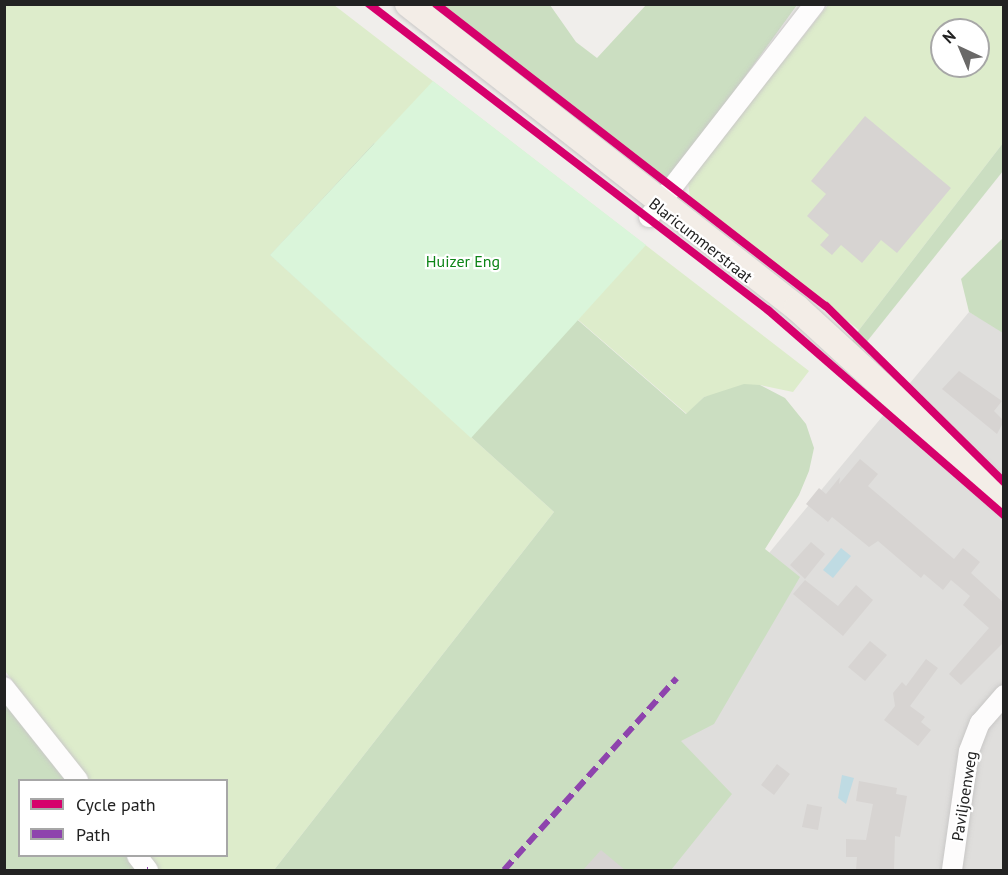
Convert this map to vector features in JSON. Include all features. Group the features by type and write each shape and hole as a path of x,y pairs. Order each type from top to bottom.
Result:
{"main road":[{"name":"Blaricummerstraat","path":"408,4 656,208 797,308 1004,498"}],"street":[{"name":"Blaricummerstraat","path":"656,208 816,4"},
{"path":"4,687 77,779"},
{"name":"Paviljoenweg","path":"952,870 969,752 980,723 1004,695"},
{"path":"138,857 148,870"}],"shaded area":[{"path":"969,312 1003,331 1003,870 619,870 696,641"}],"green space":[{"path":"4,5 334,5 809,371 793,392 760,385 704,397 687,414 374,143 270,255 554,512 274,870 157,870 145,857 228,857 228,779 88,779 5,671"},
{"path":"440,5 550,5 576,42 597,58 646,5 797,5 669,181"},
{"path":"828,5 1003,5 1003,143 859,330 690,198 688,181"},
{"name":"Huizer Eng","path":"433,81 646,245 471,438 270,255"},
{"path":"374,143 686,414 704,397 744,384 760,385 785,398 806,424 814,448 809,471 799,495 765,549 800,577 714,724 681,741 732,794 671,870 274,870 554,512 270,255"},
{"path":"1003,143 1003,171 861,349 852,341 859,330"},
{"path":"1003,238 1003,333 969,312 961,279"},
{"path":"4,703 66,779 18,779 18,857 128,857 136,870 5,870"}],"water":[{"path":"841,548 851,556 833,578 823,570"},
{"path":"842,775 854,778 846,804 838,798"}],"building":[{"path":"865,116 951,188 897,253 881,240 862,263 841,245 832,255 820,245 829,235 807,216 826,194 811,181"},
{"path":"959,371 1002,401 994,411 1004,421 997,434 942,389"},
{"path":"860,459 878,474 868,486 954,559 963,548 980,562 971,573 1004,603 1004,642 961,685 949,674 989,628 963,605 970,596 951,580 943,590 924,574 921,578 878,541 869,547 832,517 828,522 806,504 819,488 826,494 840,477 839,484"},
{"path":"811,542 825,554 805,579 790,565"},
{"path":"805,580 838,606 856,585 873,600 843,636 793,594"},
{"path":"870,641 887,655 865,681 848,667"},
{"path":"926,659 938,668 910,706 925,717 921,722 931,730 918,746 884,720 895,706 893,693 902,682 906,686"},
{"path":"777,764 790,774 774,795 761,785"},
{"path":"859,781 897,788 896,794 907,796 900,837 895,836 894,870 856,870 857,857 846,857 846,839 866,840 873,804 856,801"},
{"path":"807,804 822,807 818,830 802,827"},
{"path":"601,850 625,870 583,870"}],"marked path":[{"path":"504,870 677,678"}],"cycle path":[{"path":"369,4 768,310 1004,515"},
{"path":"436,4 826,306 1004,482"}]}
